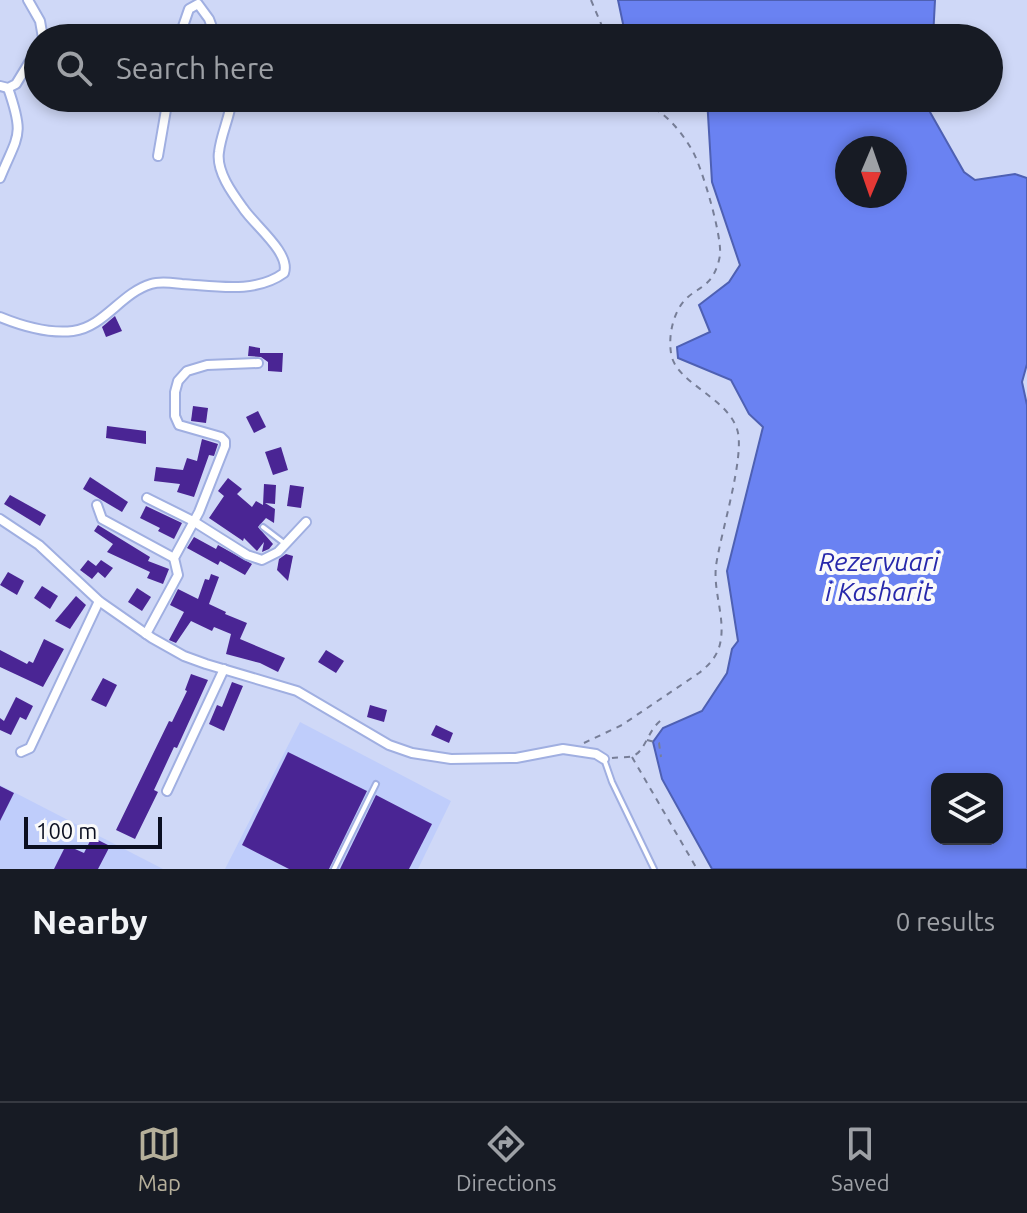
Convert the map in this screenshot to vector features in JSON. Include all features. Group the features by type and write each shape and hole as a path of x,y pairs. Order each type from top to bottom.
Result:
{"street":[{"path":"28,0 41,24"},
{"path":"184,24 189,9 198,4 211,24"},
{"path":"0,178 17,145 18,135 18,122 4,87 16,84 24,71"},
{"path":"158,156 166,112"},
{"path":"0,317 47,330 71,331 89,327 126,297 155,283 244,287 277,278 284,273 287,262 241,207 220,165 219,150 230,112"},
{"path":"146,634 178,575 174,558 220,462 225,441 179,425 174,404 178,381 197,366 258,363"},
{"path":"147,498 193,521 255,559 268,559 306,522"},
{"path":"97,505 102,519 174,558"},
{"path":"0,519 39,545 99,601 184,656 297,691 365,733 412,753 472,760 516,758 570,749 596,754 604,759"},
{"path":"21,752 30,748 99,601"},
{"path":"167,791 224,669"}],"lane":[{"path":"263,527 286,544"},
{"path":"604,759 654,869"},
{"path":"334,869 376,784"}],"path":[{"path":"591,0 601,24"},
{"path":"581,744 622,725 699,673 717,651 721,634 716,565 739,450 737,427 728,411 678,370 671,352 678,309 686,298 711,278 720,253 701,172 691,149 676,127 660,112"},
{"path":"604,759 632,757 642,749 655,724 663,719"},
{"path":"646,740 659,743 661,757"},
{"path":"632,757 697,869"}],"shaded area":[{"path":"300,722 451,801 418,869 225,869"},
{"path":"0,785 163,869 0,869"}],"water":[{"path":"618,0 935,0 934,24 623,24"},
{"name":"Rezervuari i Kasharit","path":"708,112 930,112 964,172 975,180 1015,174 1027,178 1027,364 1022,382 1027,405 1027,869 712,869 662,779 653,742 663,728 702,711 727,673 732,649 738,641 727,571 763,427 749,414 731,380 678,358 677,347 710,332 699,305 729,282 740,265 712,182"}],"building":[{"path":"115,316 122,331 106,337 102,327"},
{"path":"249,346 260,348 260,353 283,353 282,372 268,371 268,362 261,357 248,356"},
{"path":"193,406 208,408 206,423 191,421"},
{"path":"258,411 266,427 254,433 246,417"},
{"path":"107,426 146,431 146,444 106,438"},
{"path":"202,439 218,444 214,456 209,455 194,497 177,492 180,484 154,481 156,467 183,470 187,458 197,461"},
{"path":"281,447 288,470 273,475 265,452"},
{"path":"90,477 128,502 122,512 83,489"},
{"path":"228,478 242,489 237,494 252,507 256,501 263,505 264,484 276,485 275,504 265,503 275,509 274,523 266,518 258,527 273,544 269,549 262,552 264,542 257,551 244,538 243,541 209,518 224,496 218,491"},
{"path":"290,485 304,487 301,508 287,506"},
{"path":"10,495 46,515 40,526 4,504"},
{"path":"146,506 182,523 174,539 140,518"},
{"path":"98,525 150,557 148,561 169,569 163,584 147,578 150,572 107,552 113,544 94,531"},
{"path":"194,537 216,549 218,545 252,564 245,575 220,561 218,565 187,548"},
{"path":"286,554 293,556 288,581 277,570 279,559"},
{"path":"88,560 96,566 101,560 113,568 105,578 98,572 92,579 80,570"},
{"path":"8,572 24,581 17,595 0,585"},
{"path":"211,574 219,577 209,604 247,623 240,639 285,658 278,672 260,663 226,654 231,634 214,627 212,631 191,621 176,643 169,640 184,612 170,605 178,589 198,599 205,579 209,580"},
{"path":"42,586 58,596 50,609 34,598"},
{"path":"137,588 151,597 142,611 128,602"},
{"path":"76,596 86,605 70,629 55,621"},
{"path":"44,639 64,649 43,687 0,667 0,650 27,664 29,661 33,663"},
{"path":"326,650 344,661 336,673 318,662"},
{"path":"191,674 208,680 154,790 158,792 135,839 116,830 187,691"},
{"path":"103,678 117,685 106,707 91,700"},
{"path":"232,682 243,686 224,731 209,724 217,705 222,707"},
{"path":"16,697 33,706 26,720 20,717 11,735 0,730 0,718 4,721"},
{"path":"370,705 387,710 384,722 367,717"},
{"path":"436,725 453,733 449,743 431,735"},
{"path":"288,752 367,791 329,869 289,869 242,845"},
{"path":"0,786 14,793 0,821"},
{"path":"376,795 432,824 409,869 340,869"},
{"path":"92,837 110,846 98,869 54,869 66,845 84,853"}]}
